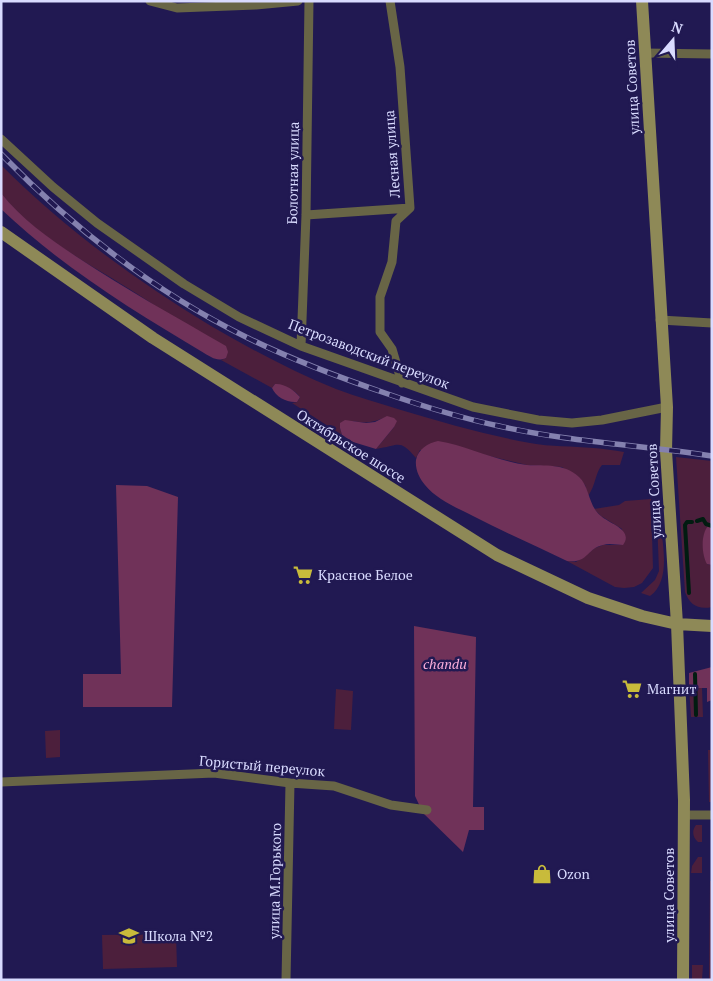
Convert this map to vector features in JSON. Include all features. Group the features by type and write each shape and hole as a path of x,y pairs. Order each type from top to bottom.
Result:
{"main road":[{"name":"улица Советов","path":"642,1 660,320 667,407 666,451 677,624 684,816 683,980"},
{"name":"Октябрьское шоссе","path":"1,232 152,338 497,555 588,598 656,621 712,626"}],"street":[{"path":"150,1 177,8 298,1"},
{"name":"Болотная улица","path":"301,346 306,215 309,1"},
{"name":"Лесная улица","path":"390,1 400,67 410,208 396,221 392,262 380,297 380,332 392,349 402,383"},
{"path":"645,53 712,54"},
{"name":"Петрозаводский переулок","path":"1,139 53,187 97,223 168,273 240,317 301,346 473,407 538,420 572,423 602,420 667,407"},
{"path":"306,215 410,208"},
{"path":"660,320 712,322"},
{"name":"Гористый переулок","path":"1,782 213,773 290,783 334,786 391,805 427,810"},
{"name":"улица М.Горького","path":"286,980 290,783"},
{"path":"684,816 712,815"}],"shaded area":[{"path":"1,165 50,210 101,252 211,326 288,368 352,395 433,420 481,432 538,444 624,452 620,465 602,465 588,496 585,485 562,467 527,465 481,454 420,450 416,458 406,448 398,445 376,449 394,427 387,417 370,422 353,421 340,428 342,435 292,403 297,402 300,397 295,392 275,384 272,388 221,360 226,358 168,315 130,289 70,253 32,225 15,210 1,193"},
{"path":"676,457 712,461 712,522 708,525 707,564 712,565 712,607 703,608 695,606 685,592"},
{"path":"651,499 653,568 642,583 634,587 615,587 567,561 576,562 595,548 603,545 623,545 622,529 601,516 594,509 619,505 625,501"},
{"path":"660,519 664,549 663,571 657,589 650,596 641,593 655,580 659,571 657,520"},
{"path":"689,688 702,688 703,717 691,717"},
{"path":"336,689 353,691 351,730 334,729"},
{"path":"60,730 60,757 46,758 45,731"},
{"path":"708,750 712,750 712,802 709,802"},
{"path":"696,825 702,825 702,842 698,842 694,836 693,831"},
{"path":"698,857 702,857 702,873 691,873 692,866"},
{"path":"710,881 712,881 712,980 709,980"},
{"path":"176,934 177,967 103,969 102,935"},
{"path":"692,965 703,965 702,980 692,980"}],"green space":[{"path":"1,193 27,220 46,236 132,292 226,346 228,352 226,358 217,359 209,356 150,321 73,269 1,209"},
{"path":"275,384 289,387 300,397 297,402 289,402 279,397 272,388"},
{"path":"387,416 397,421 376,449 353,442 342,435 340,423 345,420 366,423 375,422"},
{"path":"438,441 516,463 567,469 583,481 597,512 620,528 626,540 623,545 603,545 579,560 567,561 447,503 425,485 416,467 417,456 421,450 427,445"},
{"path":"116,485 147,486 178,497 172,707 83,707 83,674 121,674"},
{"path":"712,522 712,565 707,564 705,559 703,542 705,530"},
{"name":"chandu","path":"414,626 476,637 473,807 484,807 484,830 469,830 463,852 423,813 415,796"},
{"path":"712,667 712,700 707,702 707,688 689,688 689,673"}],"waterway":[{"path":"697,521 703,519 706,524 712,526"},
{"path":"689,593 685,525 687,522 692,522"},
{"path":"695,674 696,715"}],"railway":[{"path":"1,154 28,181 86,232 148,279 214,320 299,361 399,398 485,423 578,440 712,456"}],"place":[{"name":"Красное Белое","path":"303,575"},
{"name":"Магнит","path":"632,689"},
{"name":"Ozon","path":"542,874"},
{"name":"Школа №2","path":"129,936"}]}
